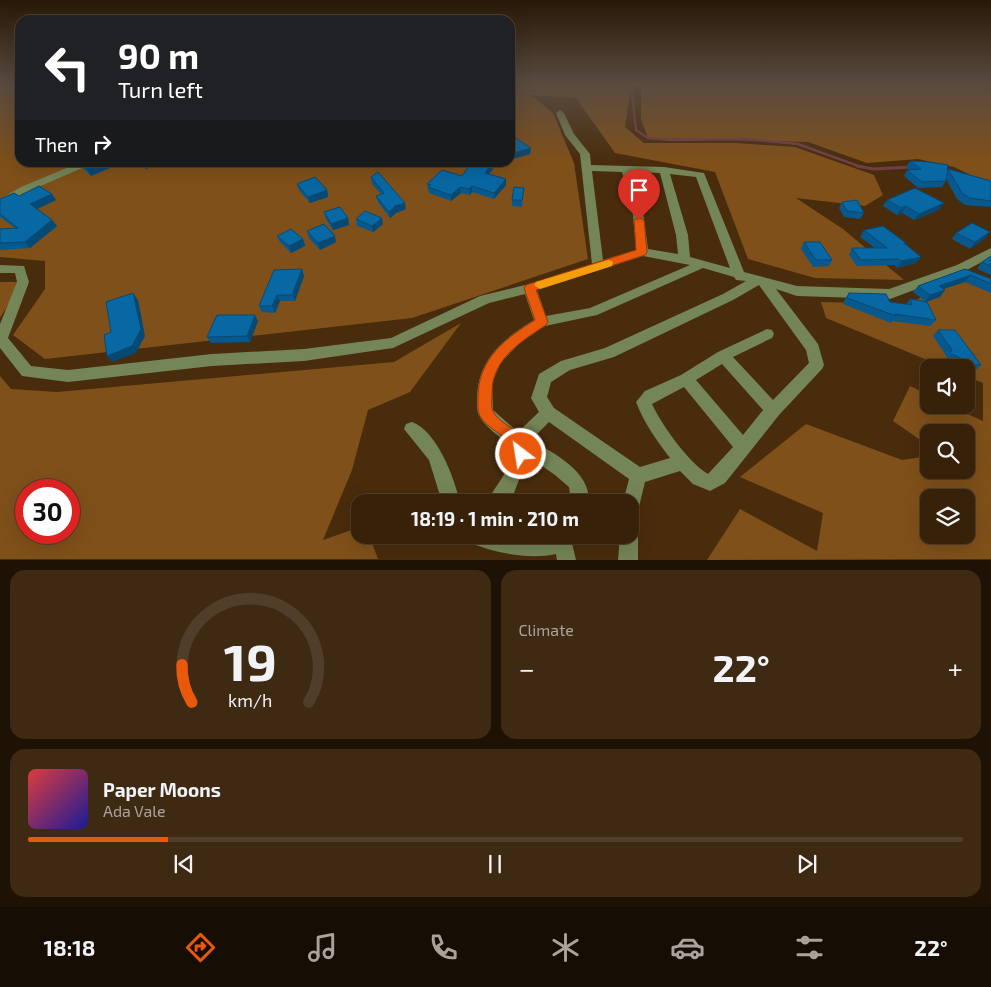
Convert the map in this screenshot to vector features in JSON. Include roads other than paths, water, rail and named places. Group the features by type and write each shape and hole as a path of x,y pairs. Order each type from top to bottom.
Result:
{"street":[{"path":"560,113 570,135 585,154 598,267"},
{"path":"0,204 25,189 79,167"},
{"path":"586,168 664,170 700,175 727,249 740,276"},
{"path":"626,169 637,204 642,252"},
{"path":"664,170 682,235 684,259"},
{"path":"0,269 20,269 23,282 1,339 27,372 68,376 212,360 304,355 393,343 485,300 530,288 642,252 684,259 760,282 804,292 890,294 961,268 991,252"},
{"path":"579,494 578,485 572,479 541,455 519,442 495,423 485,412 485,383 495,358 516,338 542,322 592,312 700,265"},
{"path":"961,268 976,275"},
{"path":"760,282 813,348 817,365 773,410 719,477 710,483 700,478 684,462 650,415 644,402 650,396 686,379 723,356 767,334"},
{"path":"638,476 548,413 539,398 544,378 566,365 609,353 760,282"},
{"path":"530,288 542,322"},
{"path":"723,356 773,410"},
{"path":"686,379 743,448"},
{"path":"519,442 548,413"},
{"path":"412,429 436,456 448,494"},
{"path":"503,494 508,487 521,454 519,442"},
{"path":"638,476 684,462"},
{"path":"634,494 638,476"},
{"path":"497,544 531,550 566,546"},
{"path":"628,560 629,544"}],"waterway":[{"path":"634,110 636,130 648,138 672,140 746,139 798,144 859,166"},
{"path":"859,166 874,169 910,167"}]}
